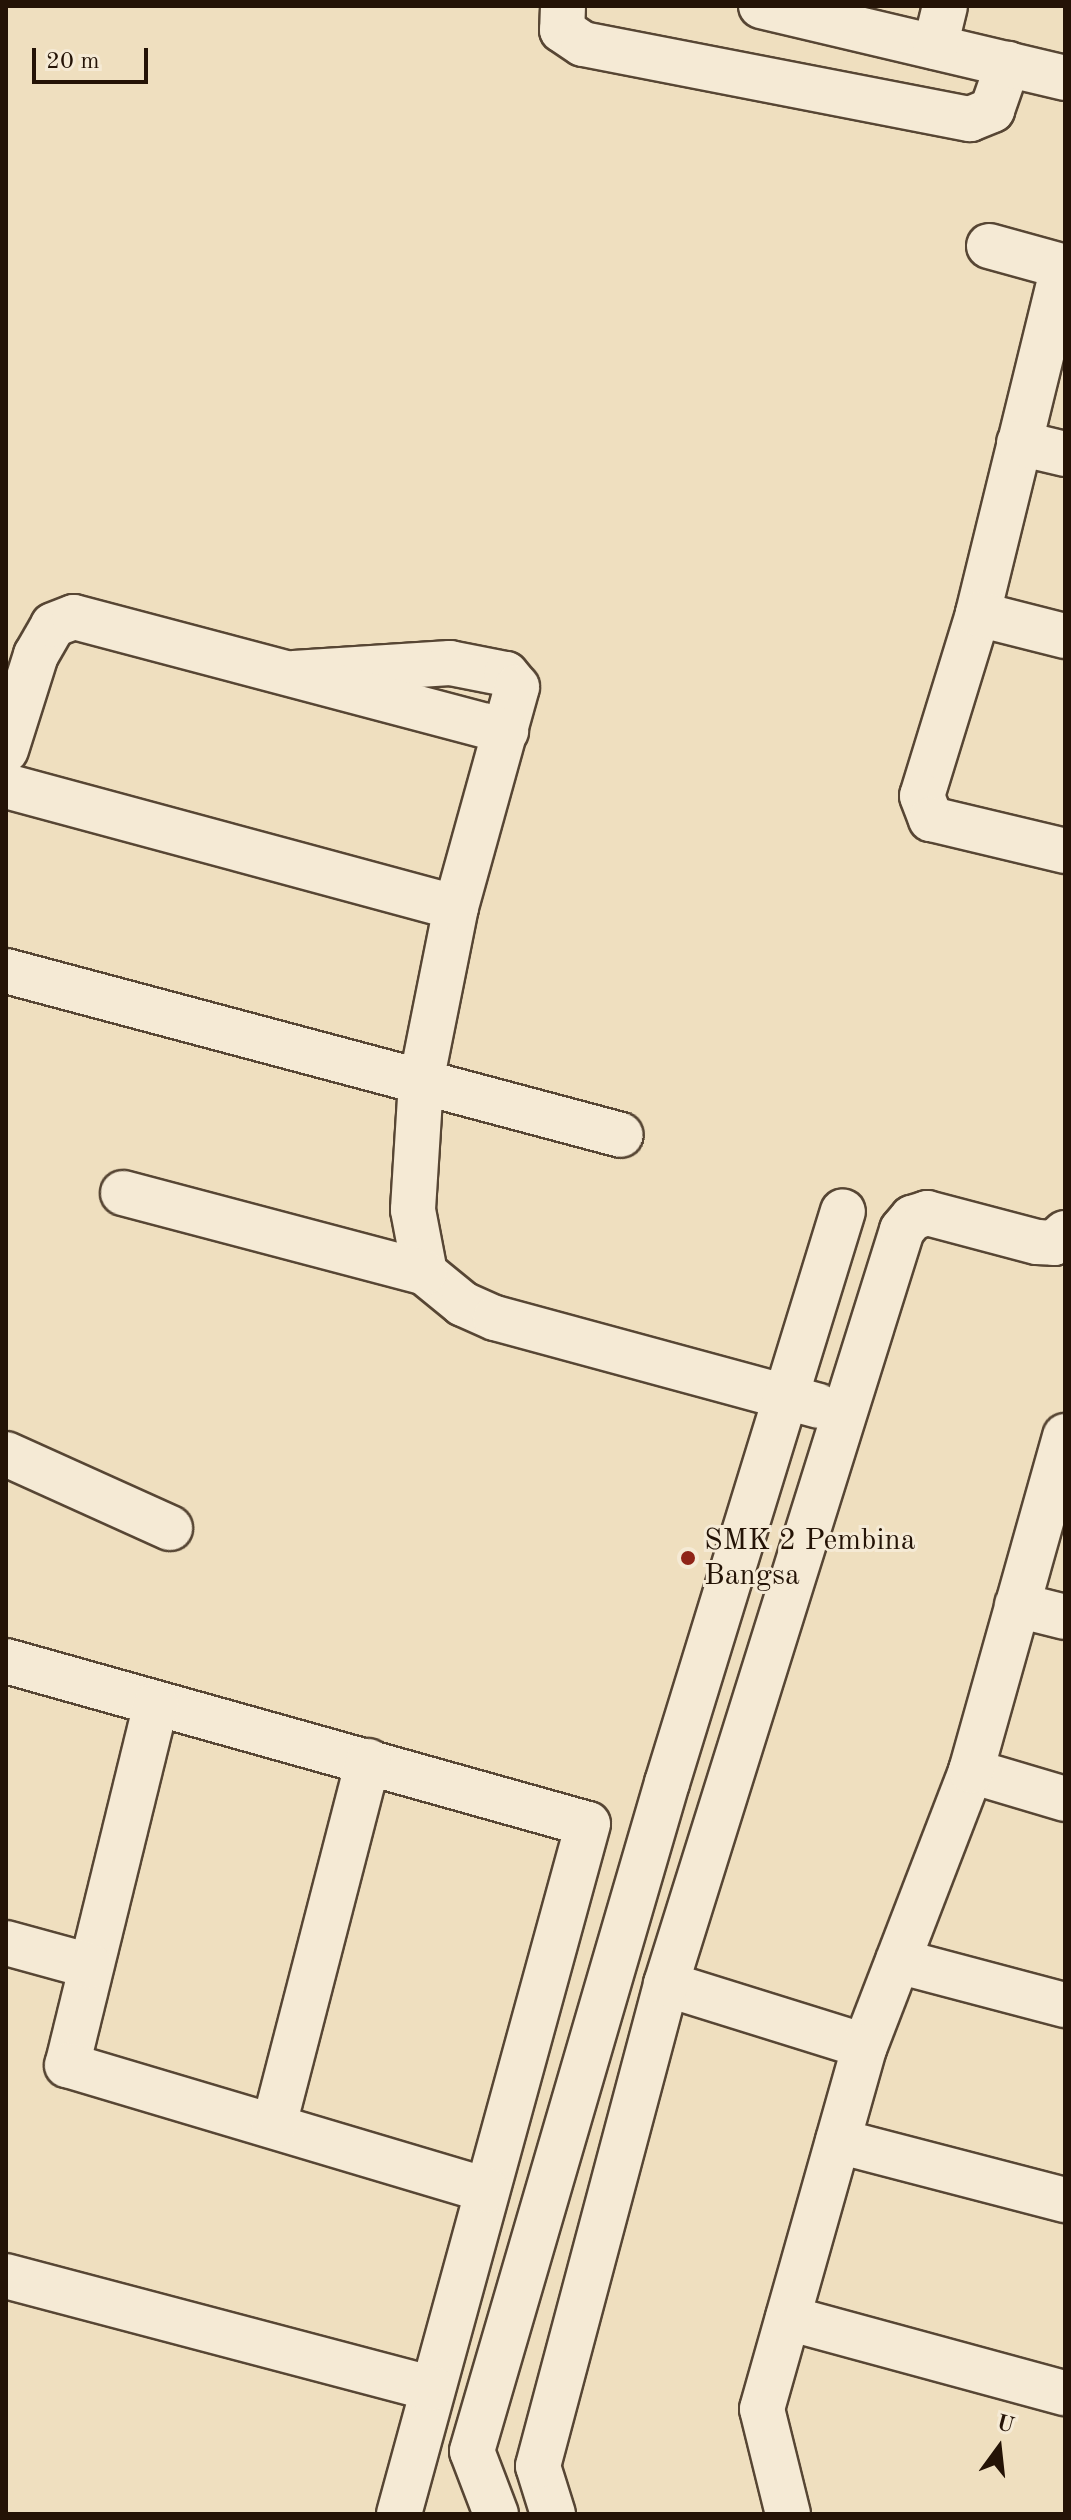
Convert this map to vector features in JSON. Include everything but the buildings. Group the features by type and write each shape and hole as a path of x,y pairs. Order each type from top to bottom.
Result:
{"street":[{"path":"563,6 562,30 583,44 970,119 992,110 1008,64"},
{"path":"761,6 940,26 1008,64 1065,78"},
{"path":"989,246 1064,267 978,614 922,796 931,819 1065,851"},
{"path":"1019,443 1065,454"},
{"path":"978,614 1065,636"},
{"path":"6,750 36,655 53,625 63,619 89,620 506,731 456,907 421,1082 413,1210 425,1273"},
{"path":"6,786 456,907"},
{"path":"6,971 621,1135"},
{"path":"123,1193 425,1273 463,1304 495,1318 789,1400 848,1411"},
{"path":"496,2514 472,2451 667,1783 789,1400 843,1211"},
{"path":"553,2514 538,2466 666,1984 722,1797 848,1411 902,1230 912,1218 927,1213 1037,1242 1054,1243 1065,1233"},
{"path":"798,2510 762,2409 865,2046 971,1771 1065,1436"},
{"path":"6,1454 170,1528"},
{"path":"1017,1605 1065,1617"},
{"path":"6,1661 588,1824 431,2388 399,2514"},
{"path":"156,1704 67,2065 487,2190"},
{"path":"274,2125 368,1761"},
{"path":"971,1771 1065,1799"},
{"path":"667,1783 722,1797"},
{"path":"6,1943 90,1966"},
{"path":"898,1961 1065,2005"},
{"path":"666,1984 865,2046"},
{"path":"838,2141 1065,2200"},
{"path":"6,2276 431,2388"},
{"path":"788,2318 1065,2393"}],"place":[{"name":"SMK 2 Pembina Bangsa","path":"688,1558"}]}
